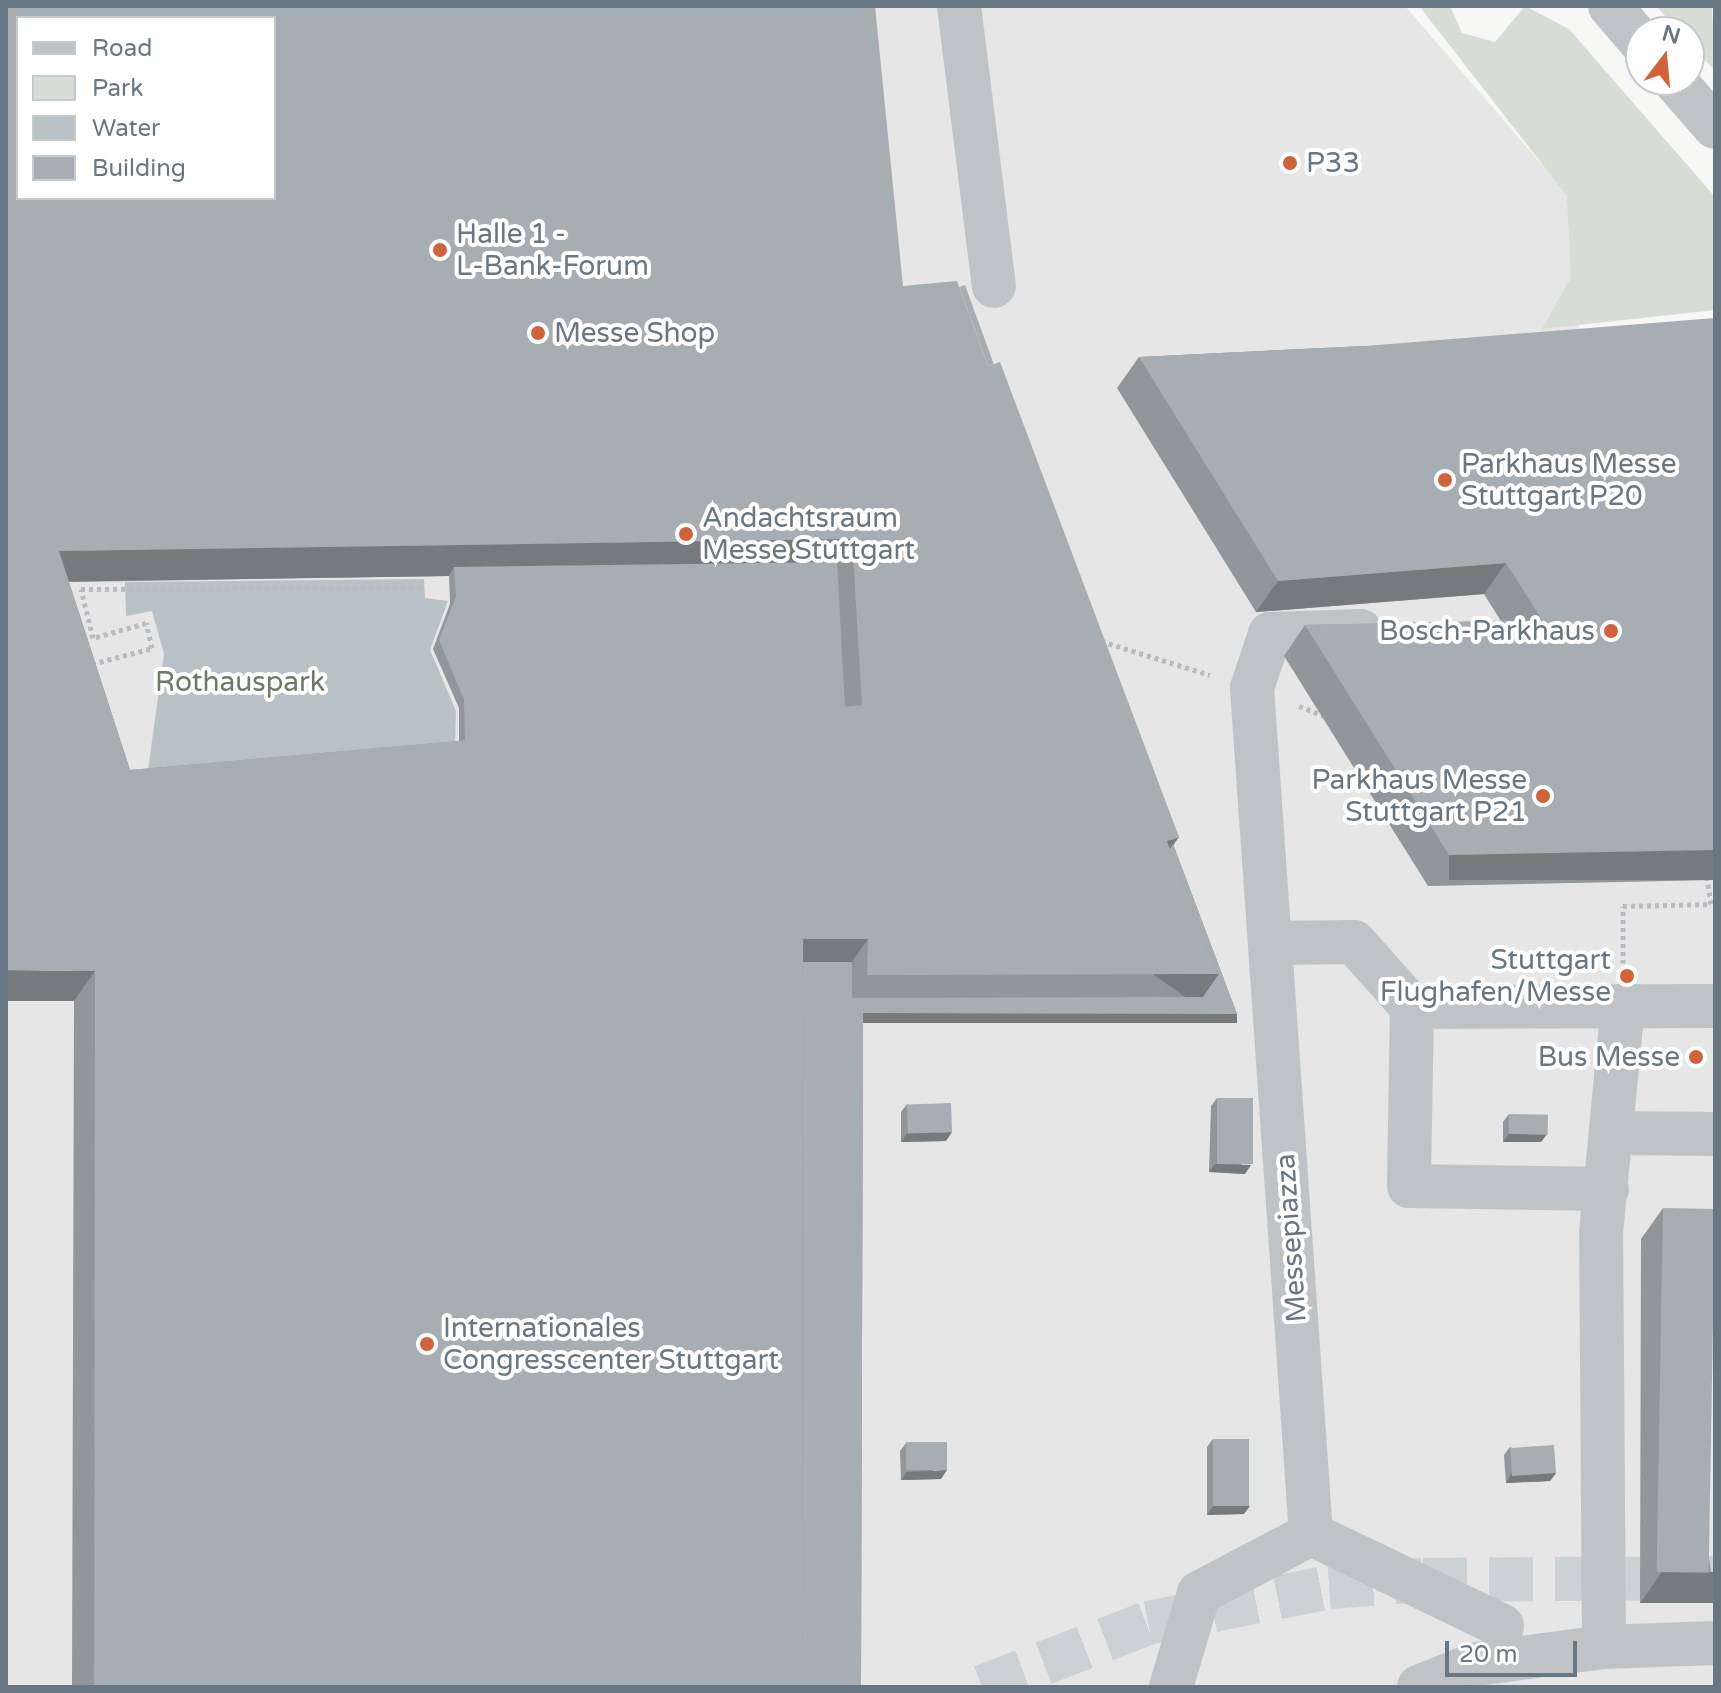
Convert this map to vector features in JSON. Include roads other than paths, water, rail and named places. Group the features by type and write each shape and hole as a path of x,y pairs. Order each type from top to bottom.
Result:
{"street":[{"path":"959,6 994,286"},
{"path":"1610,6 1625,23"},
{"path":"1688,96 1715,127"},
{"name":"Messepiazza","path":"1311,1534 1252,688 1270,634 1409,629"},
{"path":"1270,943 1354,942 1412,1007 1409,1186 1607,1189"},
{"path":"1604,1647 1601,1233 1623,1006"},
{"path":"1412,1007 1715,1006"},
{"path":"1613,1133 1715,1134"},
{"path":"1171,1687 1199,1593 1311,1534 1502,1626"},
{"path":"1419,1687 1476,1664 1604,1647 1715,1643"}],"water":[{"path":"424,579 425,598 448,601 430,650 456,711 455,748 145,792 164,654 152,611 126,616 125,582"}],"tunnel":[{"path":"982,1687 1148,1623 1329,1587 1423,1580 1715,1578"}],"place":[{"name":"P33","path":"1290,163"},
{"name":"Halle 1 - L-Bank-Forum","path":"440,250"},
{"name":"Messe Shop","path":"538,333"},
{"name":"Parkhaus Messe Stuttgart P20","path":"1445,480"},
{"name":"Andachtsraum Messe Stuttgart","path":"686,534"},
{"name":"Bosch-Parkhaus","path":"1611,631"},
{"name":"Parkhaus Messe Stuttgart P21","path":"1543,796"},
{"name":"Stuttgart Flughafen/Messe","path":"1627,976"},
{"name":"Bus Messe","path":"1696,1057"},
{"name":"Internationales Congresscenter Stuttgart","path":"427,1344"}],"park label":[{"name":"Rothauspark","path":"240,682"}]}
